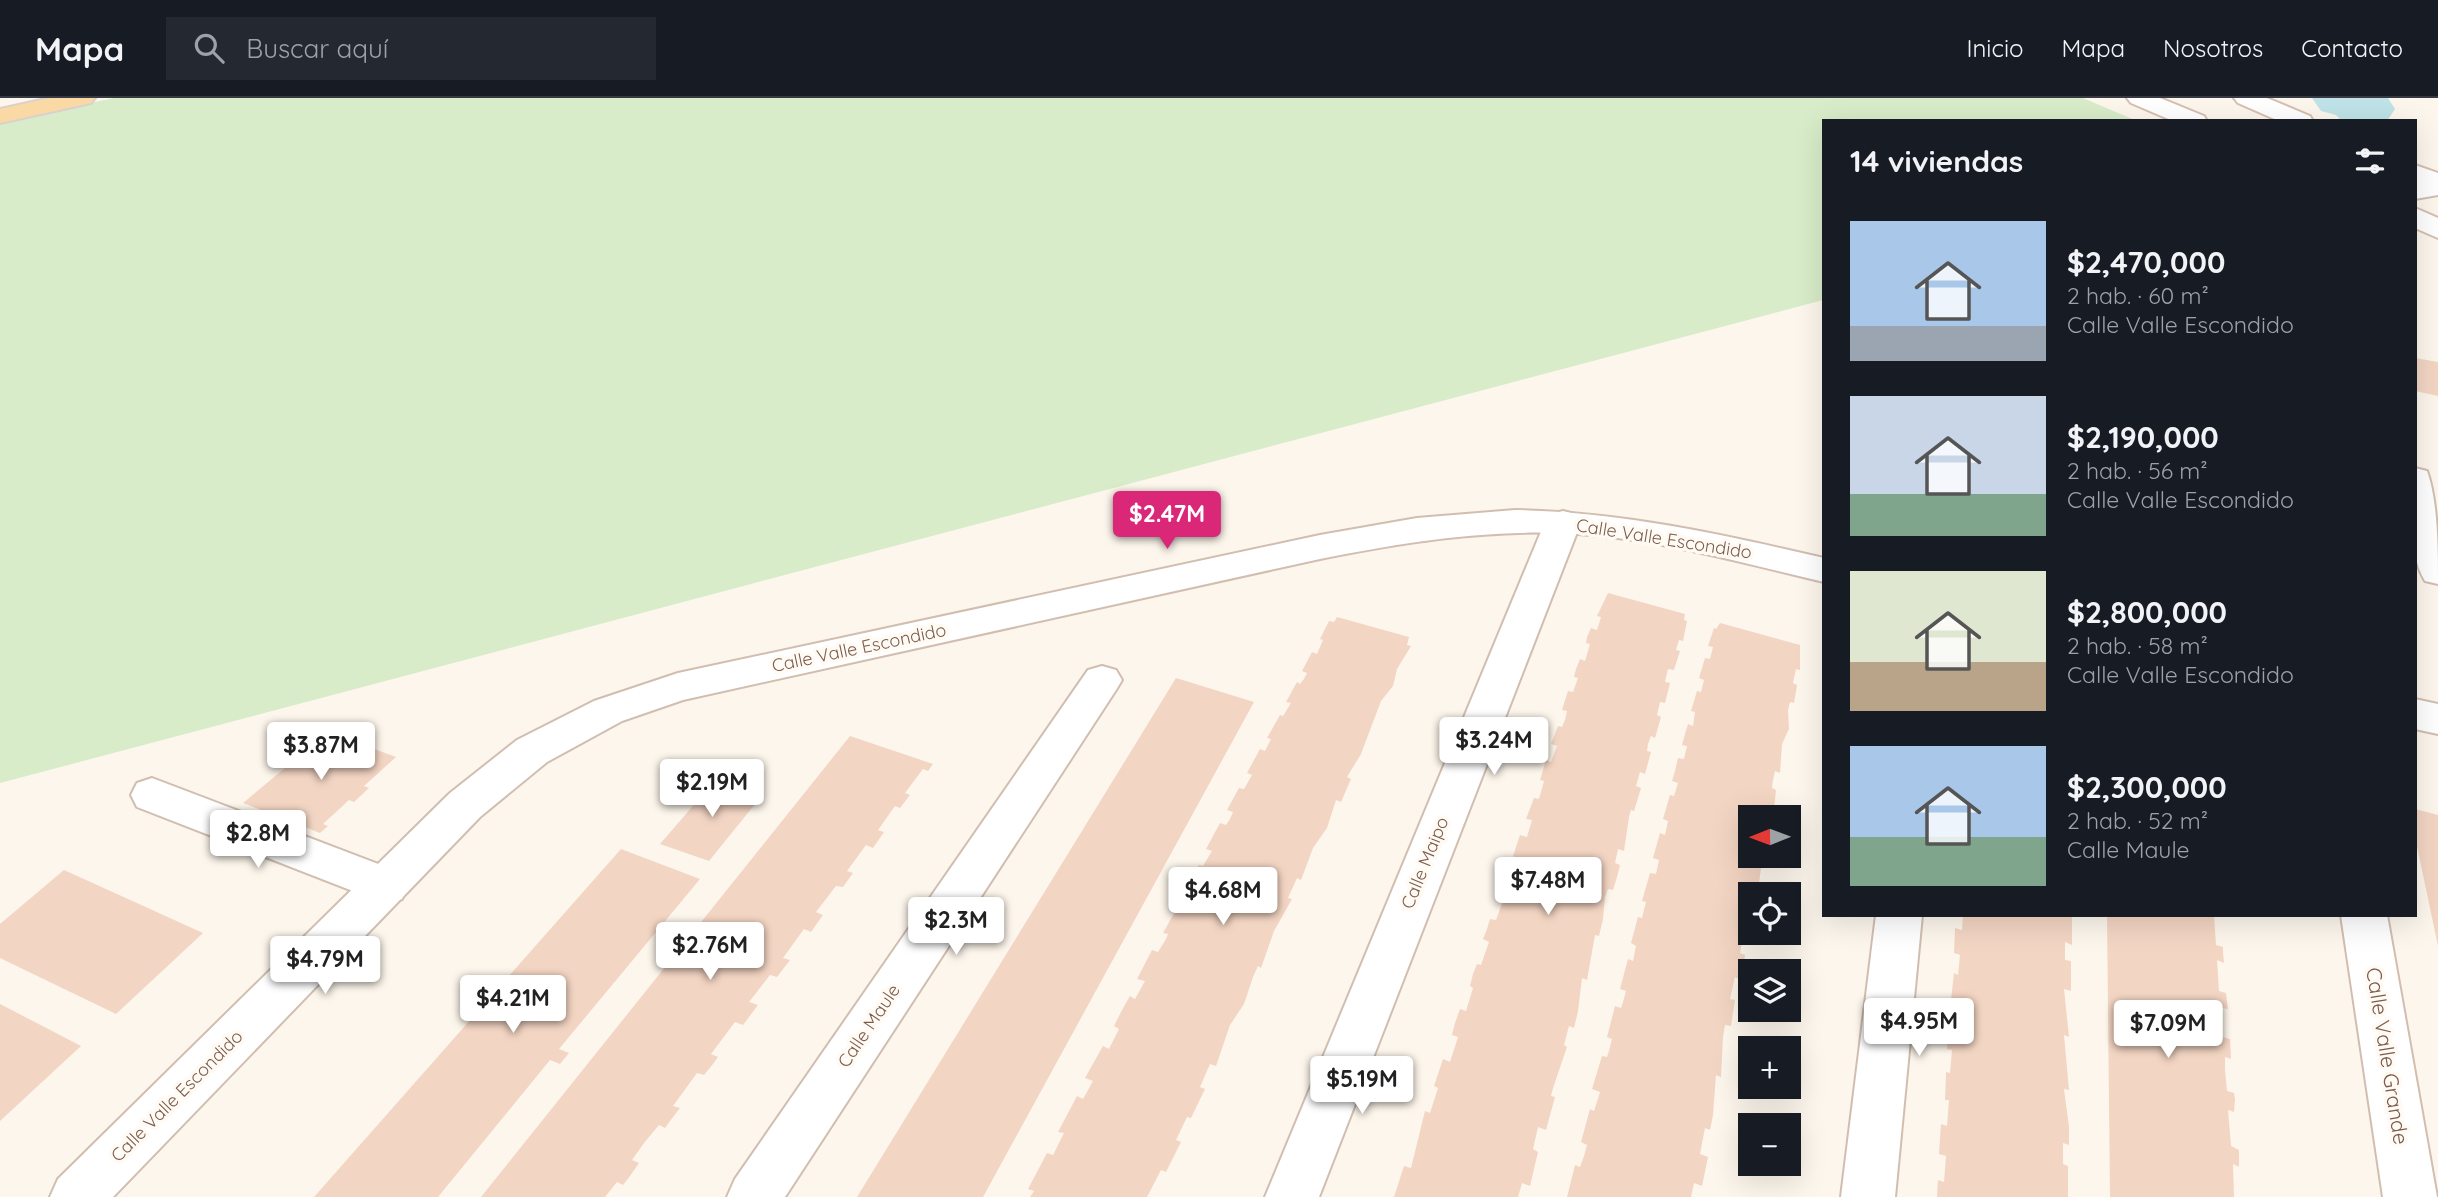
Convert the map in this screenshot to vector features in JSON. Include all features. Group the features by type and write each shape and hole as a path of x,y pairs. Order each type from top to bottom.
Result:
{"main road":[{"path":"0,116 83,98"}],"street":[{"path":"2140,98 2190,119"},
{"path":"2246,98 2296,119"},
{"path":"2417,174 2438,185"},
{"path":"2417,190 2438,185"},
{"path":"2417,217 2438,230"},
{"path":"2417,487 2438,572"},
{"name":"Calle Valle Escondido","path":"77,1197 465,806 532,751 608,710 678,688 1384,536 1462,524 1563,522 1653,533 1822,570"},
{"name":"Calle Maipo","path":"1292,1197 1563,522"},
{"name":"Calle Maule","path":"754,1197 1102,680"},
{"path":"2417,714 2438,719"},
{"path":"152,795 386,886"},
{"path":"1869,1195 1899,917"},
{"name":"Calle Valle Grande","path":"2364,917 2410,1197"}],"green space":[{"path":"114,98 2083,98 2132,119 1822,119 1822,300 0,783 0,122"}],"building":[{"path":"2417,358 2438,362 2438,396 2417,391"},
{"path":"1608,593 1685,614 1684,620 1687,621 1683,641 1679,640 1676,650 1680,651 1674,670 1668,669 1665,682 1670,683 1665,703 1660,702 1657,715 1661,717 1655,738 1651,736 1648,744 1647,751 1651,752 1645,774 1640,772 1636,786 1641,788 1634,811 1631,810 1629,817 1624,851 1618,849 1615,863 1620,865 1613,890 1608,889 1605,897 1603,919 1599,936 1595,935 1587,980 1582,978 1574,1028 1569,1026 1564,1045 1567,1047 1553,1088 1551,1096 1555,1097 1546,1130 1538,1127 1533,1149 1538,1152 1530,1186 1522,1183 1518,1197 1394,1197 1404,1166 1411,1168 1425,1111 1430,1113 1438,1088 1434,1086 1443,1059 1450,1062 1458,1037 1452,1035 1455,1023 1460,1009 1466,1011 1473,988 1470,986 1473,974 1477,964 1481,965 1489,942 1483,939 1490,919 1496,920 1500,909 1503,900 1499,899 1506,876 1511,877 1517,858 1513,856 1520,835 1527,837 1532,820 1526,819 1534,798 1539,799 1544,781 1540,780 1546,760 1551,762 1557,746 1551,744 1558,726 1562,727 1565,720 1567,711 1562,710 1568,691 1573,692 1578,678 1574,677 1576,669 1580,659 1585,661 1590,644 1586,643 1587,637 1591,628 1597,630 1601,617 1597,616"},
{"path":"1337,617 1409,637 1407,645 1411,646 1397,669 1393,686 1381,701 1361,754 1347,777 1351,779 1341,802 1336,800 1327,828 1313,848 1301,880 1297,878 1288,898 1292,899 1274,931 1261,968 1258,966 1244,1004 1230,1025 1216,1066 1210,1064 1200,1087 1205,1089 1191,1118 1187,1117 1176,1140 1181,1142 1166,1172 1161,1170 1147,1197 1030,1197 1034,1191 1028,1189 1047,1153 1053,1155 1064,1133 1058,1132 1077,1096 1083,1099 1093,1081 1085,1078 1103,1046 1109,1049 1119,1029 1114,1026 1122,1010 1130,996 1135,999 1145,981 1137,979 1152,950 1158,952 1166,939 1168,934 1163,933 1178,906 1182,908 1190,893 1185,891 1199,865 1203,866 1212,851 1206,849 1220,823 1226,825 1230,819 1233,812 1227,810 1239,788 1244,789 1252,775 1247,773 1260,749 1265,751 1271,739 1267,738 1280,715 1283,716 1291,703 1286,702 1297,682 1300,684 1304,679 1307,673 1302,671 1312,652 1317,654 1323,640 1320,639 1329,621 1334,622"},
{"path":"1720,623 1800,645 1800,670 1796,669 1793,683 1797,685 1794,703 1790,702 1788,710 1789,729 1782,744 1780,773 1775,771 1773,780 1772,788 1776,790 1774,805 1738,805 1738,868 1761,868 1759,882 1738,882 1738,945 1742,945 1740,953 1745,955 1745,959 1738,959 1738,978 1735,977 1730,999 1735,1000 1731,1026 1725,1025 1721,1077 1716,1075 1710,1130 1705,1128 1700,1154 1708,1157 1702,1186 1694,1183 1691,1197 1567,1197 1575,1165 1580,1167 1587,1145 1581,1142 1590,1109 1594,1111 1600,1092 1592,1089 1602,1056 1607,1057 1609,1051 1612,1039 1607,1037 1615,1006 1621,1008 1626,991 1620,989 1628,959 1633,961 1636,946 1631,943 1638,917 1642,918 1646,902 1642,901 1650,873 1656,874 1659,860 1653,858 1660,833 1665,835 1668,821 1663,819 1670,795 1674,796 1678,783 1672,781 1678,758 1684,759 1687,746 1682,745 1688,724 1693,726 1695,712 1691,711 1697,691 1701,692 1704,680 1699,678 1705,658 1710,659 1713,647 1708,646 1714,628"},
{"path":"1176,678 1254,702 983,1197 857,1197"},
{"path":"328,732 396,757 364,786 369,788 354,802 349,800 323,824 328,826 320,833 243,803"},
{"path":"850,736 933,764 928,771 923,769 905,793 910,795 900,808 895,806 878,830 884,832 873,848 866,845 847,871 853,873 843,887 836,886 816,912 823,915 811,932 804,929 783,958 790,960 777,977 770,975 749,1002 758,1005 743,1025 735,1022 711,1054 718,1057 713,1064 704,1075 697,1073 673,1106 680,1108 665,1128 659,1125 644,1143 632,1160 639,1163 623,1185 617,1182 605,1197 481,1197"},
{"path":"718,777 764,793 709,861 660,844"},
{"path":"2417,810 2438,815 2438,946 2417,846"},
{"path":"621,849 700,879 559,1049 569,1053 560,1064 550,1060 438,1197 314,1197"},
{"path":"64,870 203,933 116,1014 0,958 0,924"},
{"path":"1963,917 2072,917 2072,945 2065,942 2065,960 2071,961 2071,991 2064,989 2069,1037 2064,1035 2069,1090 2064,1089 2069,1145 2063,1143 2063,1164 2068,1166 2068,1197 1937,1197 1938,1180 1944,1182 1946,1156 1939,1154 1941,1124 1947,1126 1949,1100 1945,1100 1946,1072 1950,1073 1952,1050 1947,1049 1949,1021 1957,1024 1959,1002 1951,1000 1954,973 1958,975 1960,955 1954,953 1955,928 1962,930"},
{"path":"2107,917 2214,917 2216,945 2223,947 2224,963 2217,960 2219,991 2226,993 2228,1009 2221,1008 2222,1037 2230,1039 2231,1059 2225,1057 2227,1091 2234,1093 2235,1100 2234,1112 2228,1110 2231,1146 2239,1150 2239,1167 2233,1164 2234,1197 2110,1197"},
{"path":"0,1004 81,1046 0,1121"}],"waterway":[{"path":"2342,98 2357,102 2365,109"}]}
